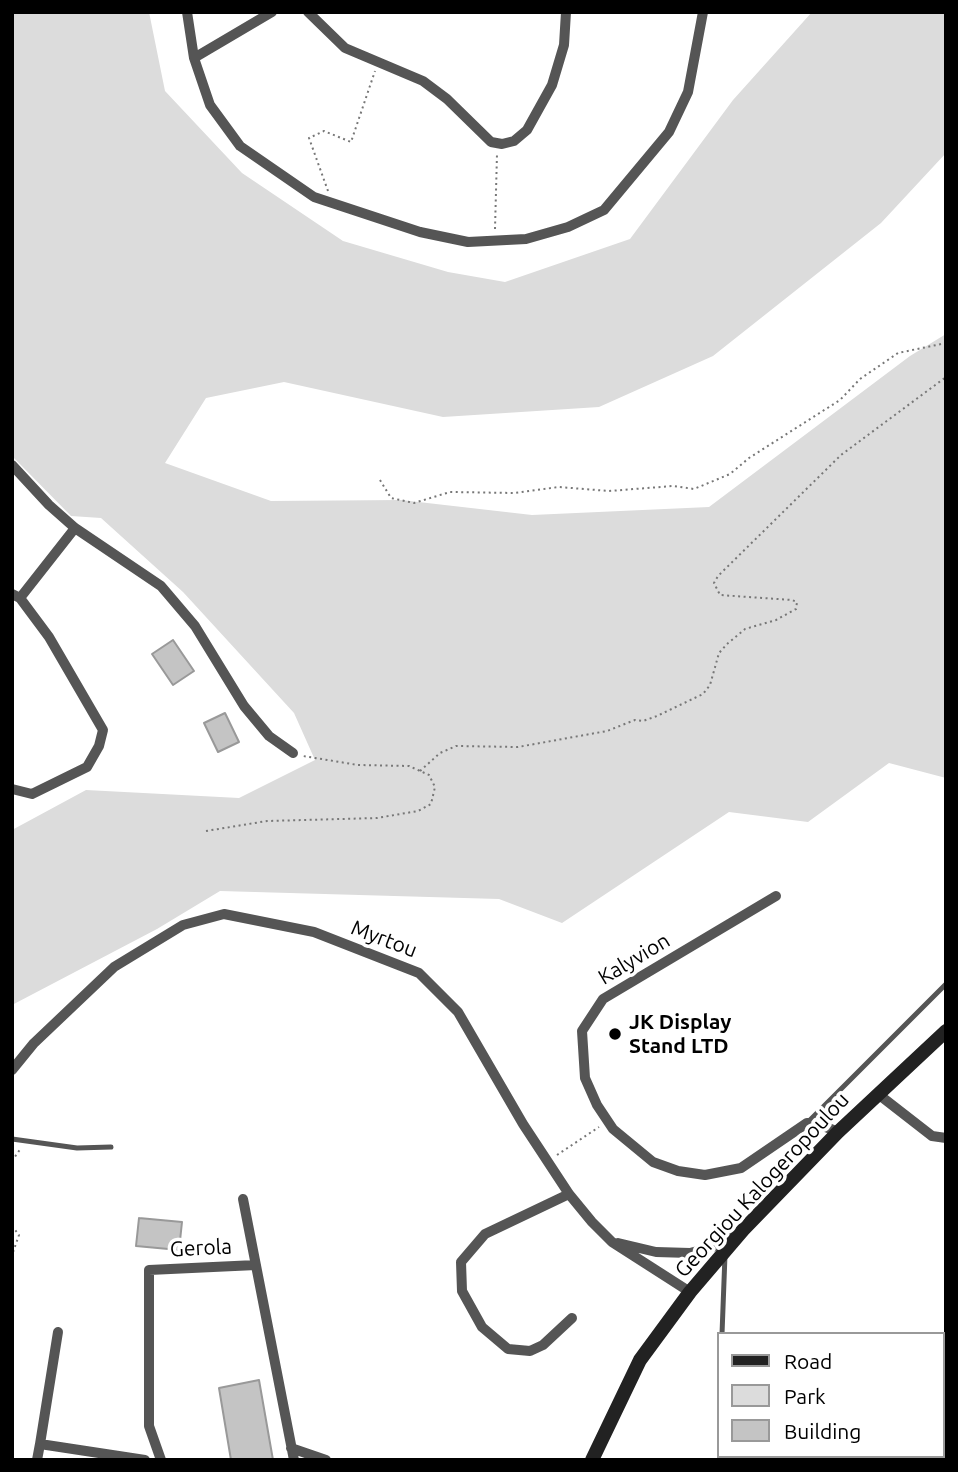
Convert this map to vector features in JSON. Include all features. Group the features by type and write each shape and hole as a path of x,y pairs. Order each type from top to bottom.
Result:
{"street":[{"path":"187,12 194,58 210,105 240,146 314,197 420,232 468,242 526,239 568,228 604,210 670,132 688,92 703,12"},
{"path":"194,58 272,12"},
{"path":"307,12 345,48 377,64 423,81 447,99 491,142 498,143 514,141 527,131 552,85 564,45 566,12"},
{"path":"12,465 49,505 75,527 161,586 195,626 244,706 269,736 293,753"},
{"path":"12,789 32,794 87,767 99,746 103,730 49,637 16,596 75,527"},
{"name":"Kalyvion","path":"776,897 603,999 582,1031 585,1077 607,1120 631,1146 653,1162 678,1171 705,1175 741,1168 807,1123"},
{"name":"Myrtou","path":"12,1070 34,1043 114,967 183,925 224,914 314,932 419,973 458,1012 487,1066 569,1194 612,1242 690,1292"},
{"name":"Georgiou Kalogeropoulou","path":"592,1460 640,1360 690,1292 743,1230 838,1132 946,1031"},
{"path":"878,1094 932,1136 946,1138"},
{"path":"807,1123 817,1123 838,1132"},
{"path":"569,1194 485,1234 461,1262 462,1291 482,1327 508,1349 530,1351 543,1345 572,1318"},
{"path":"243,1199 293,1454 326,1460"},
{"path":"612,1242 656,1252 690,1252 712,1247 743,1230"},
{"name":"Gerola","path":"161,1460 149,1426 149,1270 256,1265"},
{"path":"37,1460 58,1332"},
{"path":"40,1444 145,1460"}],"lane":[{"path":"807,1123 946,984"},
{"path":"12,1139 77,1148 111,1147"},
{"path":"722,1332 726,1249"}],"path":[{"path":"330,202 327,180 309,138 324,131 351,142 377,64"},
{"path":"495,241 498,143"},
{"path":"380,480 391,498 414,503 450,492 515,493 559,486 609,491 673,486 694,489 730,474 749,457 840,400 889,359 917,347 946,343"},
{"path":"420,771 440,753 456,746 519,747 607,732 635,720 643,721 657,716 703,694 710,685 719,653 727,644 745,629 776,620 796,609 797,602 720,596 714,583 718,576 841,455 946,377"},
{"path":"206,831 267,821 377,818 418,811 431,804 435,788 429,775 409,766 314,760 293,753"},
{"path":"560,1153 607,1120"},
{"path":"12,1160 26,1142"},
{"path":"12,1226 19,1235 12,1255"}],"green space":[{"path":"12,12 149,12 165,91 242,173 343,241 448,272 505,282 630,239 733,100 812,12 946,12 946,153 881,223 713,356 599,407 443,417 284,382 206,398 165,463 271,501 401,500 532,515 709,507 910,356 946,334 946,778 889,763 808,822 729,812 562,923 499,899 220,891 157,929 12,1005 12,830 86,790 239,798 315,760 294,713 183,592 101,518 71,516 12,456"},
{"path":"946,1442 946,1460 879,1460 944,1458"}],"building":[{"path":"173,640 194,671 173,685 152,654"},
{"path":"225,713 239,742 218,752 204,723"},
{"path":"139,1218 182,1222 179,1250 136,1246"},
{"path":"259,1380 273,1460 231,1460 219,1388"}],"place":[{"name":"JK Display Stand LTD","path":"615,1034"}]}
